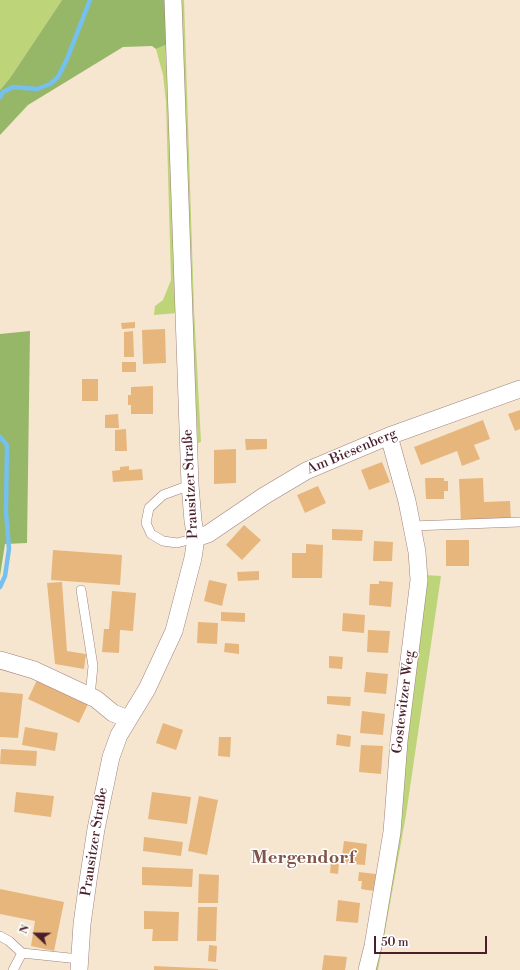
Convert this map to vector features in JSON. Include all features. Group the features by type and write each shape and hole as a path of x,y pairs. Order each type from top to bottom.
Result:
{"street":[{"name":"Prausitzer Straße","path":"79,965 88,881 106,776 113,748 128,719 148,689 174,631 193,558 196,538 192,521 190,485 182,209 173,0"},
{"name":"Am Biesenberg","path":"196,538 208,534 264,496 306,471 388,436 520,389"},
{"name":"Gostewitzer Weg","path":"367,970 373,946 392,832 399,741 419,580 407,501 388,436"},
{"path":"0,660 34,670 90,696 113,713 128,719"}],"lane":[{"path":"190,485 163,495 149,508 146,523 151,534 163,541 177,543 196,538"},
{"path":"412,526 520,522"},
{"path":"81,590 94,666 90,696"},
{"path":"0,936 9,941 22,953 79,965"},
{"path":"13,970 22,953"}],"green space":[{"path":"0,0 62,0 10,78 0,90"},
{"path":"62,0 167,0 168,44 156,49 152,46 123,47 28,105 0,135 0,90 10,78"},
{"path":"180,0 184,0 194,309 201,442 198,443 190,310"},
{"path":"168,44 177,313 154,315 155,306 163,300 171,280 166,102 163,75 156,49"},
{"path":"30,331 27,543 5,544 0,576 0,334"},
{"path":"425,575 441,576 406,815 378,970 373,970 399,815"}],"building":[{"path":"135,322 135,328 122,329 121,323"},
{"path":"165,329 166,363 143,364 142,330"},
{"path":"133,331 134,357 124,357 124,332"},
{"path":"122,362 136,362 136,372 122,372"},
{"path":"82,379 98,379 98,401 82,401"},
{"path":"153,386 153,414 131,414 131,405 128,405 128,395 131,395 131,387"},
{"path":"520,410 520,429 515,431 508,414"},
{"path":"118,414 119,428 105,428 105,415"},
{"path":"483,420 490,439 474,445 480,459 462,466 457,451 421,465 414,447"},
{"path":"126,429 127,451 115,451 115,430"},
{"path":"245,439 267,439 267,449 246,450"},
{"path":"236,449 236,483 214,484 214,450"},
{"path":"382,462 390,482 369,490 361,470"},
{"path":"129,466 129,470 142,469 143,480 113,482 112,471 120,470 120,467"},
{"path":"425,478 444,478 444,481 448,481 448,491 444,491 444,499 426,499"},
{"path":"483,478 484,502 510,501 511,521 461,523 459,479"},
{"path":"318,486 326,503 305,513 297,495"},
{"path":"244,525 261,540 242,560 226,545"},
{"path":"332,529 363,530 362,541 332,540"},
{"path":"446,540 469,540 469,566 446,566"},
{"path":"374,541 393,542 392,561 373,561"},
{"path":"306,544 323,545 322,578 292,578 292,553 306,553"},
{"path":"53,550 122,555 120,585 51,580"},
{"path":"259,571 259,580 238,581 237,572"},
{"path":"209,580 227,584 222,606 204,601"},
{"path":"379,581 393,582 391,607 369,605 370,584 379,584"},
{"path":"62,582 67,651 86,654 84,669 55,664 47,583"},
{"path":"112,591 136,593 133,631 120,630 119,653 102,652 104,629 109,629"},
{"path":"221,612 245,613 245,622 221,621"},
{"path":"343,613 365,615 364,633 342,631"},
{"path":"198,622 218,623 217,644 197,643"},
{"path":"368,630 390,631 388,653 367,652"},
{"path":"225,643 239,644 239,654 224,652"},
{"path":"329,656 343,657 342,669 329,668"},
{"path":"366,672 388,674 386,694 364,692"},
{"path":"37,680 88,704 79,723 28,699"},
{"path":"0,692 23,694 18,738 0,737"},
{"path":"327,696 351,697 350,706 327,704"},
{"path":"362,711 385,714 383,735 360,733"},
{"path":"163,723 183,730 176,750 156,743"},
{"path":"25,727 58,733 55,751 22,745"},
{"path":"337,734 351,736 350,747 336,745"},
{"path":"219,737 231,737 230,757 218,756"},
{"path":"361,745 383,746 381,774 359,772"},
{"path":"1,749 37,751 36,766 0,764"},
{"path":"16,792 54,796 51,817 14,812"},
{"path":"152,792 191,797 187,824 148,819"},
{"path":"199,796 218,800 207,855 188,851"},
{"path":"144,837 183,842 181,856 143,851"},
{"path":"344,841 367,844 365,865 341,863"},
{"path":"331,862 339,863 338,874 330,873"},
{"path":"142,867 193,869 192,887 142,885"},
{"path":"359,872 376,874 374,891 361,889 362,881 358,881"},
{"path":"199,874 219,875 218,903 198,903"},
{"path":"0,889 64,902 54,951 31,946 35,921 0,914"},
{"path":"338,900 360,903 358,923 336,921"},
{"path":"198,907 217,907 216,941 197,941"},
{"path":"144,911 179,912 178,941 152,941 153,929 144,929"},
{"path":"209,945 217,946 216,962 208,961"},
{"path":"324,955 347,957 345,970 322,970"},
{"path":"154,966 218,969 218,970 154,970"}],"waterway":[{"path":"0,97 3,92 13,87 37,89 50,84 58,77 67,59 90,0"},
{"path":"0,437 7,445 6,511 9,549 5,576 0,587"}],"district":[{"name":"Mergendorf","path":"303,859"}]}
